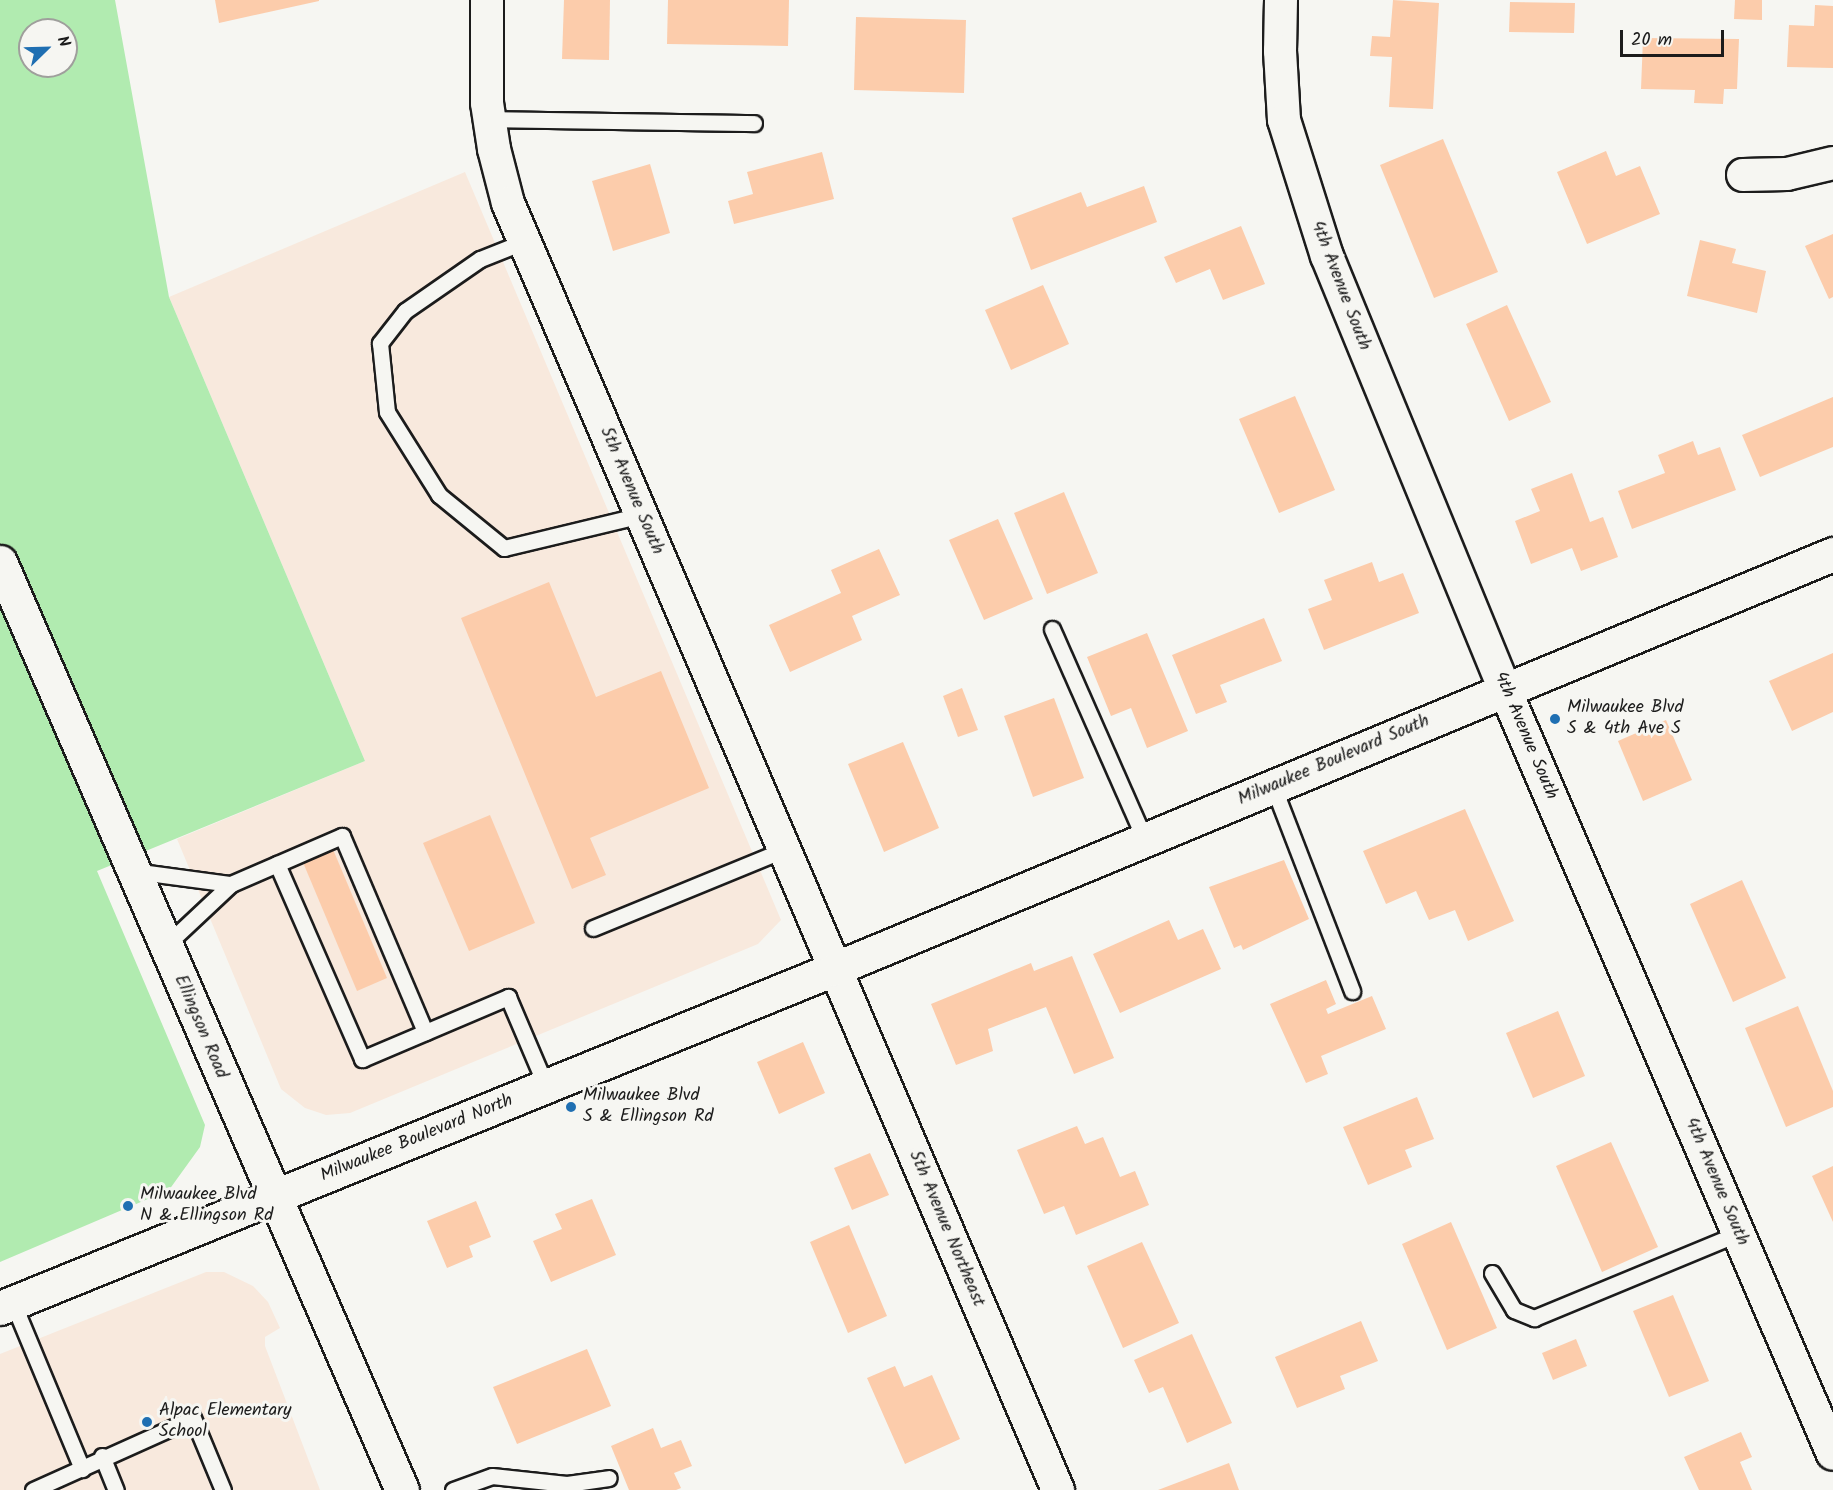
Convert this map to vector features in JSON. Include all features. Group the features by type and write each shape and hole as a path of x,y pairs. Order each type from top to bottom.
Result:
{"street":[{"name":"5th Avenue South","path":"487,0 485,52 489,119 508,203 786,849 834,969"},
{"name":"4th Avenue South","path":"1281,0 1280,51 1284,120 1327,256 1504,690 1833,1454"},
{"path":"1743,175 1787,174 1833,163"},
{"name":"Milwaukee Boulevard South","path":"834,969 1833,554"},
{"name":"Ellingson Road","path":"0,562 402,1490"},
{"name":"Milwaukee Boulevard North","path":"7,1306 834,969"},
{"name":"5th Avenue Northeast","path":"834,969 1058,1490"}],"lane":[{"path":"489,119 754,123"},
{"path":"523,242 480,259 405,311 380,343 387,412 440,495 504,548 629,518 643,519"},
{"path":"1052,629 1145,840"},
{"path":"1273,786 1352,991"},
{"path":"165,946 231,884 342,836 426,1032"},
{"path":"593,928 786,849"},
{"path":"277,864 362,1059 507,997 546,1086"},
{"path":"133,871 231,884"},
{"path":"1492,1272 1514,1310 1534,1318 1737,1234"},
{"path":"7,1306 55,1405 82,1469"},
{"path":"33,1490 82,1469 102,1456 193,1418 223,1490"},
{"path":"102,1456 116,1490"},
{"path":"453,1490 492,1476 567,1484 609,1478"}],"shaded area":[{"path":"465,172 781,920 758,944 350,1113 326,1115 305,1108 281,1089 177,839 365,761 169,297"},
{"name":"Alpac Elementary School","path":"206,1272 224,1272 253,1286 268,1302 280,1328 265,1337 265,1346 320,1490 0,1490 0,1354"}],"green space":[{"path":"0,0 115,0 169,297 365,761 97,871 205,1125 200,1147 169,1190 0,1262"}],"building":[{"path":"215,0 319,0 319,1 219,23"},
{"path":"564,0 610,0 609,60 562,59"},
{"path":"668,0 789,0 788,46 667,44"},
{"path":"1393,0 1439,3 1433,109 1389,107 1392,57 1370,56 1372,36 1390,37"},
{"path":"1735,0 1762,0 1762,20 1734,19"},
{"path":"1510,2 1575,3 1574,33 1509,32"},
{"path":"1815,5 1833,6 1833,68 1787,67 1789,25 1814,26"},
{"path":"856,17 966,20 964,93 854,90"},
{"path":"1643,38 1739,39 1737,89 1724,89 1723,104 1694,103 1695,90 1641,89"},
{"path":"1443,139 1498,272 1434,298 1380,165"},
{"path":"1606,151 1616,176 1640,166 1660,214 1587,244 1557,172"},
{"path":"822,152 834,199 734,224 728,201 753,194 747,172"},
{"path":"650,164 670,233 613,251 592,181"},
{"path":"1144,186 1157,222 1031,270 1012,218 1081,192 1087,207"},
{"path":"1241,226 1265,284 1223,300 1210,269 1176,283 1164,257"},
{"path":"1833,234 1833,297 1829,299 1805,246"},
{"path":"1700,240 1736,249 1732,263 1766,271 1757,313 1687,296"},
{"path":"1043,285 1069,344 1011,370 985,310"},
{"path":"1507,305 1551,402 1509,421 1466,324"},
{"path":"1295,396 1335,490 1279,513 1239,419"},
{"path":"1833,397 1833,447 1760,477 1742,435"},
{"path":"1693,441 1698,455 1720,447 1736,490 1632,529 1618,491 1665,473 1658,455"},
{"path":"1572,473 1590,522 1603,517 1618,557 1581,571 1572,548 1531,564 1515,521 1540,511 1531,489"},
{"path":"1064,492 1098,573 1047,594 1014,513"},
{"path":"998,519 1033,599 984,620 949,540"},
{"path":"879,549 900,595 852,616 862,640 790,672 769,625 841,593 831,570"},
{"path":"1372,562 1379,582 1403,573 1419,613 1324,650 1308,609 1332,600 1324,580"},
{"path":"549,582 596,697 661,671 709,788 590,838 606,875 572,889 461,618"},
{"path":"1264,618 1282,661 1220,685 1227,702 1196,714 1172,655"},
{"path":"1147,633 1188,731 1147,748 1131,708 1111,716 1087,657"},
{"path":"1833,653 1833,712 1792,731 1769,681"},
{"path":"962,688 978,730 958,737 943,696"},
{"path":"1054,698 1084,778 1033,797 1004,716"},
{"path":"1666,720 1692,780 1643,801 1618,741"},
{"path":"903,742 939,828 884,852 848,764"},
{"path":"1465,809 1514,921 1468,941 1455,910 1429,920 1416,891 1386,904 1363,851"},
{"path":"490,815 535,923 469,951 423,843"},
{"path":"332,847 387,978 357,991 302,860"},
{"path":"1284,860 1309,919 1243,950 1241,945 1234,948 1209,887"},
{"path":"1742,880 1786,978 1733,1002 1690,904"},
{"path":"1169,920 1178,940 1203,929 1221,969 1120,1013 1093,954"},
{"path":"1072,956 1114,1058 1074,1074 1046,1007 988,1029 993,1051 956,1065 931,1004 1031,963 1034,971"},
{"path":"1326,980 1336,1004 1326,1009 1328,1014 1372,996 1386,1029 1321,1056 1328,1074 1306,1083 1270,1004"},
{"path":"1798,1006 1833,1091 1833,1107 1786,1127 1745,1028"},
{"path":"1558,1011 1585,1076 1533,1098 1506,1033"},
{"path":"803,1042 825,1093 779,1114 757,1062"},
{"path":"1417,1097 1434,1139 1405,1150 1412,1167 1368,1185 1343,1127"},
{"path":"1077,1126 1085,1144 1103,1137 1120,1177 1135,1171 1149,1205 1076,1235 1064,1206 1044,1214 1017,1150"},
{"path":"1611,1142 1658,1247 1602,1272 1556,1166"},
{"path":"870,1153 889,1195 852,1210 834,1168"},
{"path":"1833,1166 1833,1222 1812,1176"},
{"path":"592,1199 616,1255 551,1282 533,1241 562,1229 555,1214"},
{"path":"476,1201 491,1237 469,1246 473,1257 447,1268 427,1221"},
{"path":"1451,1222 1497,1328 1447,1350 1402,1244"},
{"path":"849,1225 887,1316 848,1333 810,1242"},
{"path":"1142,1242 1179,1323 1123,1348 1087,1266"},
{"path":"1673,1295 1709,1381 1669,1397 1633,1311"},
{"path":"1361,1321 1378,1361 1340,1376 1345,1389 1297,1408 1275,1357"},
{"path":"1192,1334 1232,1423 1187,1443 1163,1387 1149,1393 1134,1360"},
{"path":"1576,1339 1587,1366 1553,1380 1542,1353"},
{"path":"587,1349 611,1406 517,1444 493,1387"},
{"path":"895,1366 904,1387 932,1375 960,1439 905,1464 867,1378"},
{"path":"653,1428 661,1448 681,1440 692,1466 674,1473 681,1488 676,1490 629,1490 611,1446"},
{"path":"1741,1432 1752,1457 1740,1462 1752,1490 1699,1490 1684,1457"},
{"path":"1229,1463 1239,1490 1158,1490"}],"place":[{"name":"Milwaukee Blvd S & 4th Ave S","path":"1555,719"},
{"name":"Milwaukee Blvd S & Ellingson Rd","path":"571,1107"},
{"name":"Milwaukee Blvd N & Ellingson Rd","path":"128,1206"},
{"name":"Alpac Elementary School","path":"147,1422"}]}
